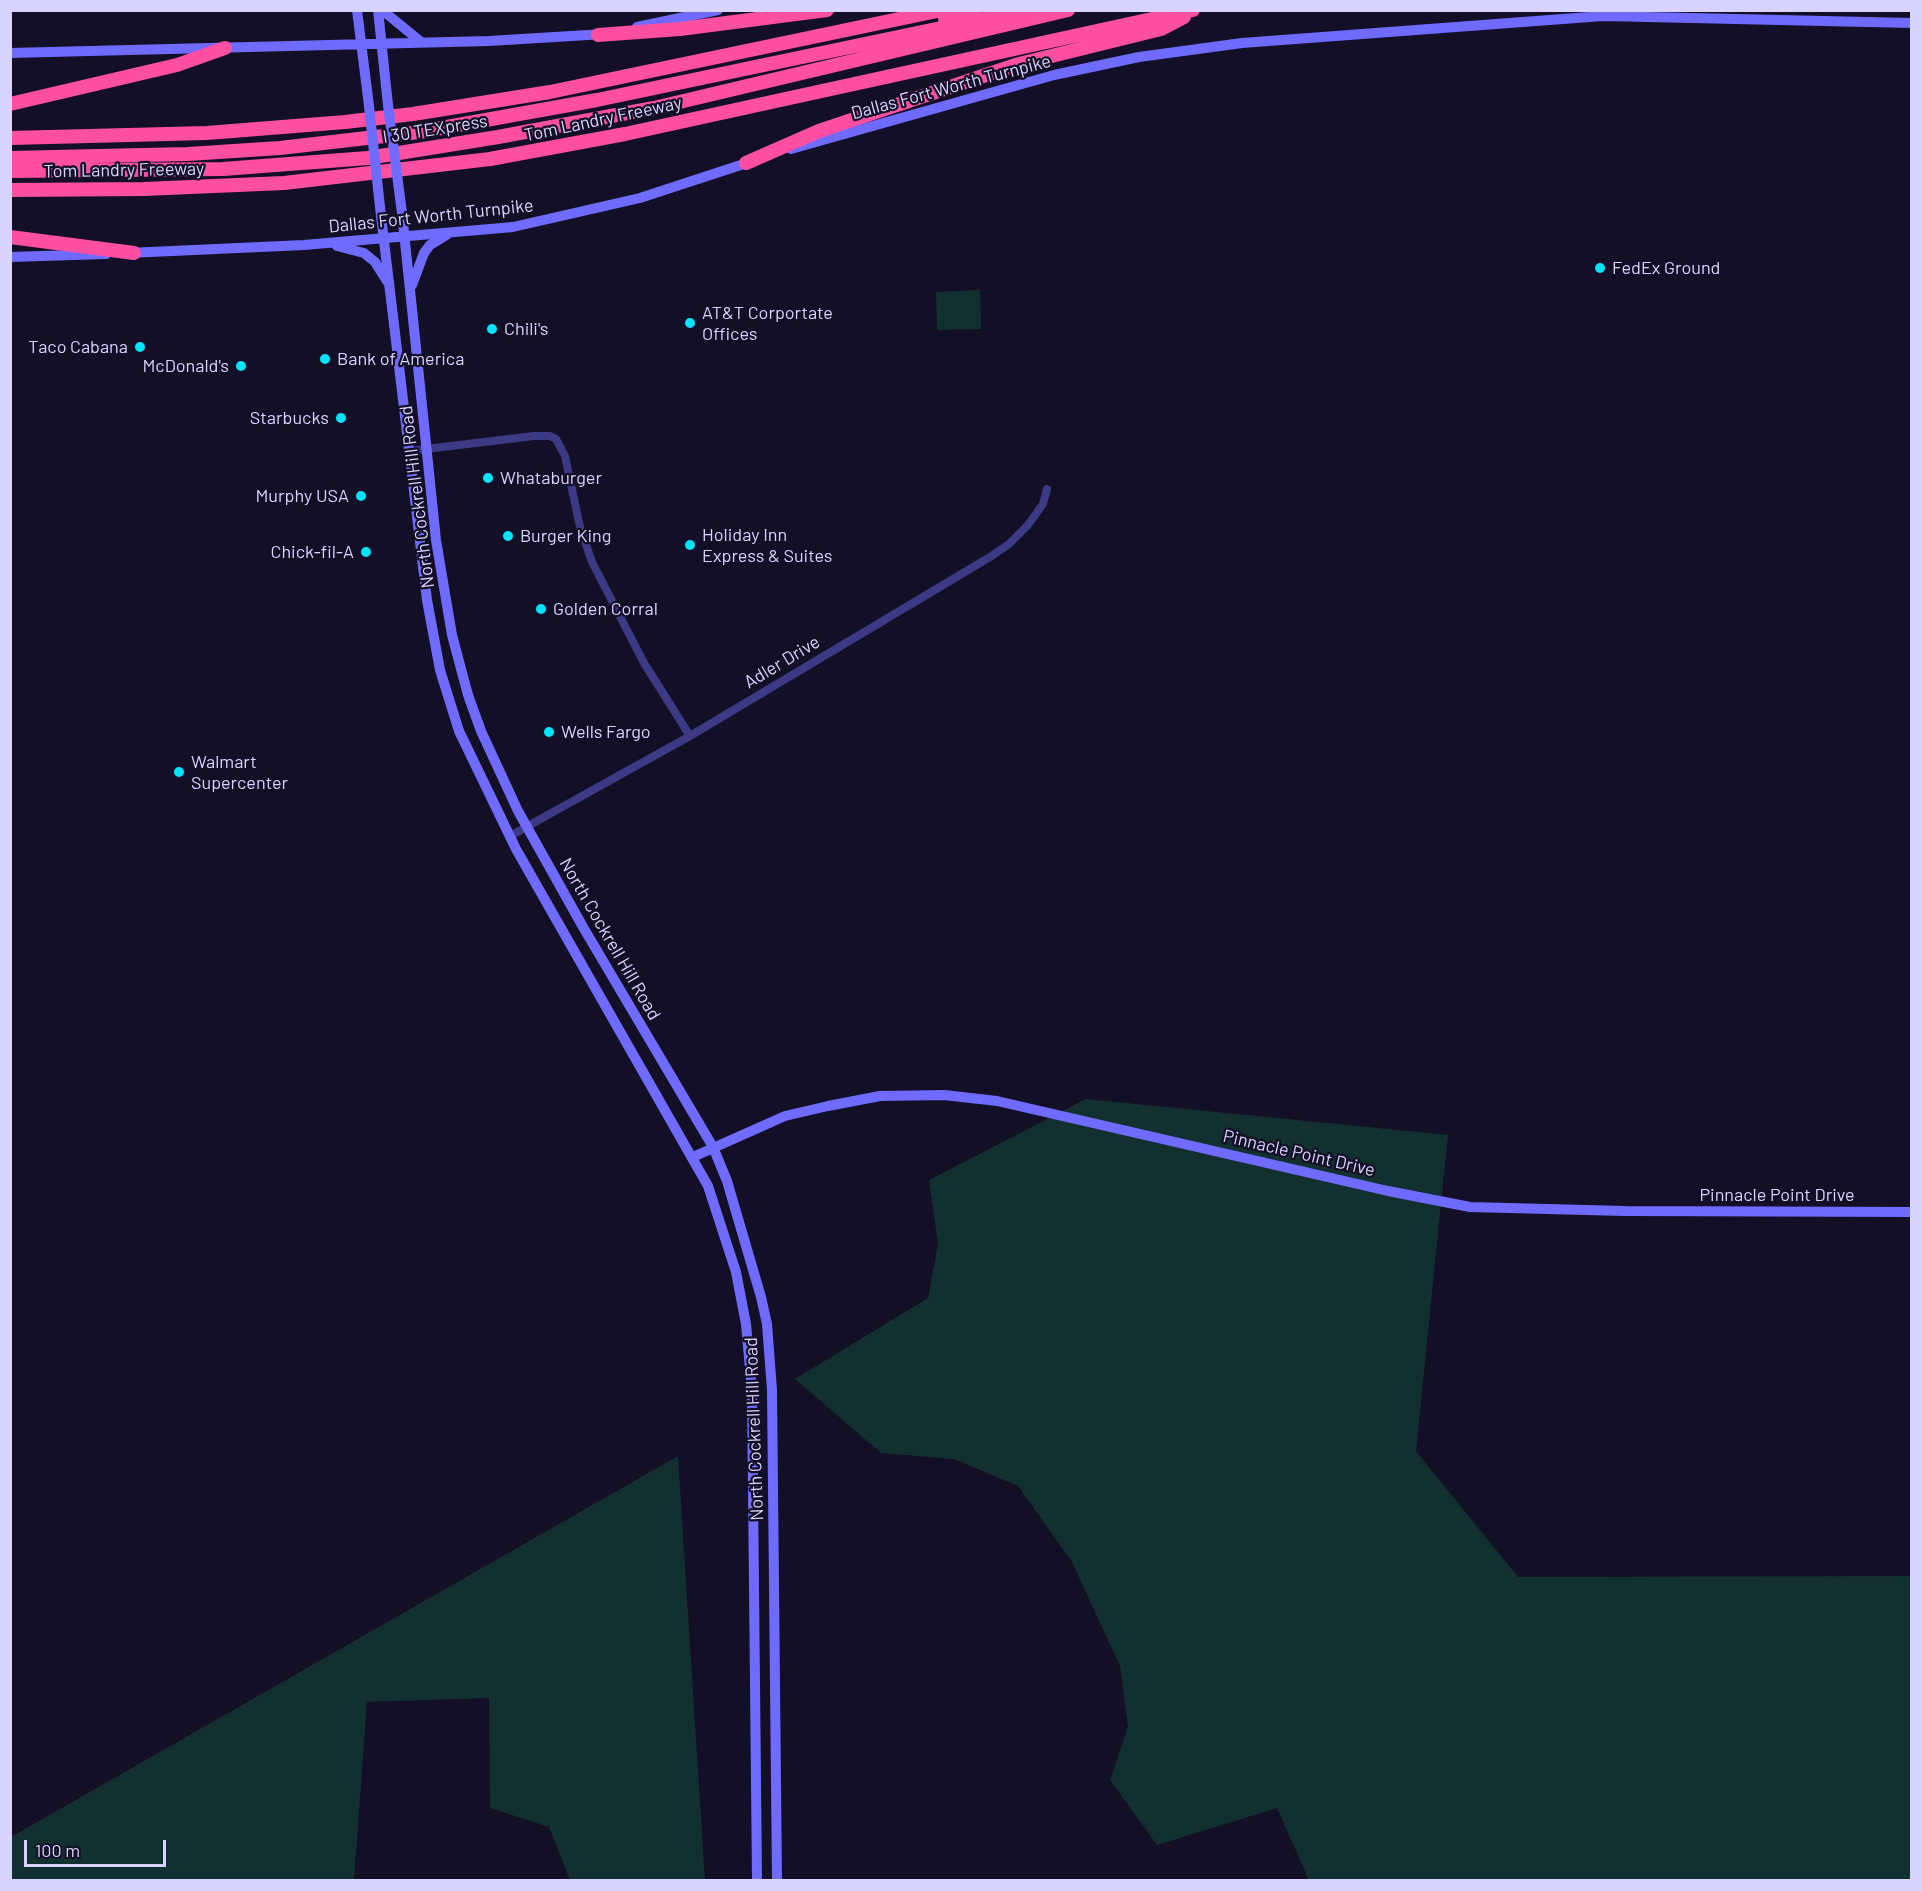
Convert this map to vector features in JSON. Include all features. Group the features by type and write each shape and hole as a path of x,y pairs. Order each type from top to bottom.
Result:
{"highway":[{"path":"598,35 680,29 827,10"},
{"name":"Tom Landry Freeway","path":"10,138 207,133 413,114 550,92 942,10"},
{"path":"863,45 975,10"},
{"path":"10,158 188,154 280,148 419,132 597,100 1027,10"},
{"name":"I 30 TEXpress","path":"10,171 224,169 379,156 654,108 1068,10"},
{"path":"747,163 819,131 1019,64 1161,29 1195,10"},
{"name":"Tom Landry Freeway","path":"10,190 144,189 261,184 353,177 490,159 625,134 1195,10"},
{"path":"10,104 177,64 225,48"},
{"path":"10,237 134,253"}],"main road":[{"name":"North Cockrell Hill Road","path":"357,10 424,579 434,639 459,731 510,836 708,1186 724,1230 742,1298 752,1391 758,1881"},
{"name":"North Cockrell Hill Road","path":"380,10 388,105 411,291 436,540 452,636 481,731 527,826 583,927 713,1147 747,1246 761,1297 769,1344 772,1390 777,1881"},
{"path":"380,10 420,41"},
{"path":"10,53 489,41 598,35 718,10"},
{"name":"Dallas Fort Worth Turnpike","path":"10,257 312,244 513,227 586,212 1054,75 1188,49 1499,22 1603,16 1911,23"},
{"path":"411,291 417,266 425,251 440,238 455,232"},
{"path":"312,244 349,247 364,253 385,276 391,294"},
{"path":"434,639 452,636"},
{"name":"Pinnacle Point Drive","path":"693,1157 785,1116 880,1096 944,1095 998,1101 1388,1191 1470,1207 1636,1211 1911,1212"}],"street":[{"path":"409,451 534,436 550,436 556,439 565,456 580,527 592,562 644,663 690,736"},
{"name":"Adler Drive","path":"510,836 690,736 1009,544 1038,511 1047,489"}],"green space":[{"path":"980,290 981,329 937,330 936,292"},
{"path":"1086,1099 1448,1135 1416,1451 1518,1577 1911,1576 1911,1880 1309,1880 1277,1808 1157,1845 1110,1780 1128,1727 1120,1666 1072,1562 1018,1486 954,1459 881,1453 795,1379 928,1298 938,1244 929,1180"},
{"path":"678,1456 705,1880 570,1880 549,1827 490,1808 489,1698 367,1702 354,1880 11,1880 11,1837"}],"place":[{"name":"FedEx Ground","path":"1600,268"},
{"name":"AT&T Corportate Offices","path":"690,323"},
{"name":"Chili's","path":"492,329"},
{"name":"Taco Cabana","path":"140,347"},
{"name":"Bank of America","path":"325,359"},
{"name":"McDonald's","path":"241,366"},
{"name":"Starbucks","path":"341,418"},
{"name":"Whataburger","path":"488,478"},
{"name":"Murphy USA","path":"361,496"},
{"name":"Burger King","path":"508,536"},
{"name":"Holiday Inn Express & Suites","path":"690,545"},
{"name":"Chick-fil-A","path":"366,552"},
{"name":"Golden Corral","path":"541,609"},
{"name":"Wells Fargo","path":"549,732"},
{"name":"Walmart Supercenter","path":"179,772"}]}
